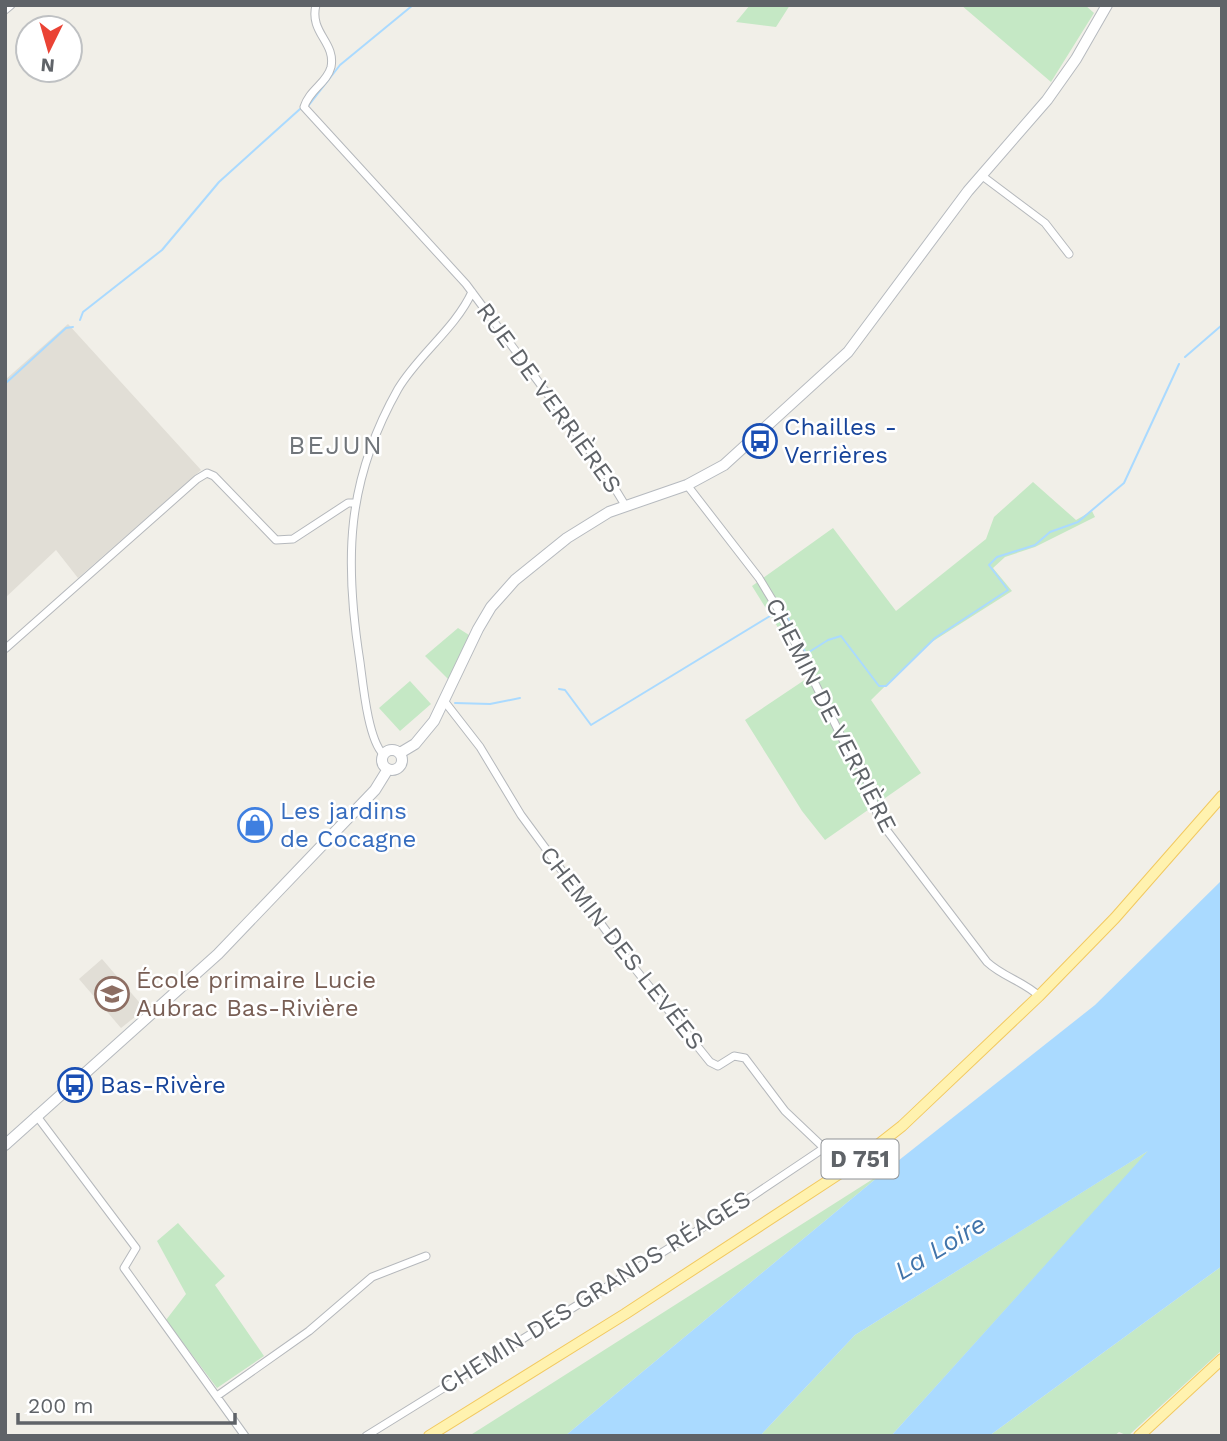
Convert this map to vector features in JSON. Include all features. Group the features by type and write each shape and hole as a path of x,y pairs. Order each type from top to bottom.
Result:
{"main road":[{"name":"D 751","path":"429,1436 625,1314 850,1166 902,1126 1039,996 1115,918 1222,796"},
{"path":"1139,1436 1222,1359"}],"street":[{"path":"5,10 11,5"},
{"name":"RUE DE VERRIÈRES","path":"316,5 315,26 328,46 331,68 328,76 309,93 304,107 472,292 597,459 625,505"},
{"path":"400,753 422,737 445,702 469,646 491,607 515,580 545,554 590,523 625,505 687,485 724,465 848,352 981,175 1019,135 1076,59 1107,5"},
{"path":"981,175 1045,223 1069,254"},
{"path":"388,769 383,764 383,754 372,730 356,637 349,563 355,503 361,475 399,388 472,292"},
{"path":"5,649 197,479 208,473 276,540 293,539 348,503 355,503"},
{"name":"CHEMIN DE VERRIÈRE","path":"687,485 760,578 779,611 847,748 864,771 879,820 987,962 1007,977 1027,984 1039,996"},
{"name":"CHEMIN DES LEVÉES","path":"445,702 480,747 521,815 624,955 710,1062 718,1066 734,1056 745,1058 785,1111 824,1147"},
{"path":"383,754 392,749 400,753 403,761 399,768 388,769"},
{"path":"5,1145 218,954 375,790 388,769"},
{"path":"36,1115 136,1248 124,1268 245,1436"},
{"name":"CHEMIN DES GRANDS RÉAGES","path":"366,1436 742,1203 824,1147"},
{"path":"217,1396 309,1331 372,1278 426,1256"}],"shaded area":[{"path":"68,324 201,470 78,578 56,550 5,598 5,380"},
{"name":"École primaire Lucie Aubrac Bas-Rivière","path":"102,959 145,1009 121,1028 79,979"}],"green space":[{"path":"750,5 790,5 776,27 736,22"},
{"path":"961,5 1085,5 1094,13 1051,82"},
{"path":"1033,482 1076,520 1092,511 1095,517 1035,547 1005,557 993,568 1012,591 927,645 871,700 921,773 825,840 802,811 745,720 809,677 752,586 833,528 896,611 986,539 994,517"},
{"path":"458,628 469,635 449,680 425,656"},
{"path":"410,681 431,704 400,731 379,708"},
{"path":"1151,1149 891,1436 760,1436 855,1335"},
{"path":"884,1172 565,1436 469,1436"},
{"path":"178,1223 225,1276 215,1285 264,1356 217,1388 166,1320 186,1294 157,1241"},
{"path":"1222,1266 1222,1350 1128,1436 1119,1432 1114,1436 989,1436"}],"water":[{"name":"La Loire","path":"1222,880 1222,1266 989,1436 891,1436 1148,1151 855,1335 760,1436 565,1436 884,1172 1095,1005"}],"waterway":[{"path":"309,105 340,65 413,5"},
{"path":"80,320 83,312 162,250 219,182 300,109"},
{"path":"1185,357 1222,325"},
{"path":"7,382 66,328 73,327"},
{"path":"783,608 806,654 828,640 841,636 879,686 886,686 935,638 1008,590 989,565 997,557 1035,545 1050,532 1078,522 1124,483 1179,364"},
{"path":"559,689 565,690 591,725 775,613"},
{"path":"455,703 490,704 520,698"}],"place":[{"name":"Chailles - Verrières","path":"760,441"},
{"name":"Les jardins de Cocagne","path":"255,825"},
{"name":"École primaire Lucie Aubrac Bas-Rivière","path":"112,994"},
{"name":"Bas-Rivère","path":"75,1085"}],"district":[{"name":"BEJUN","path":"336,445"}]}
